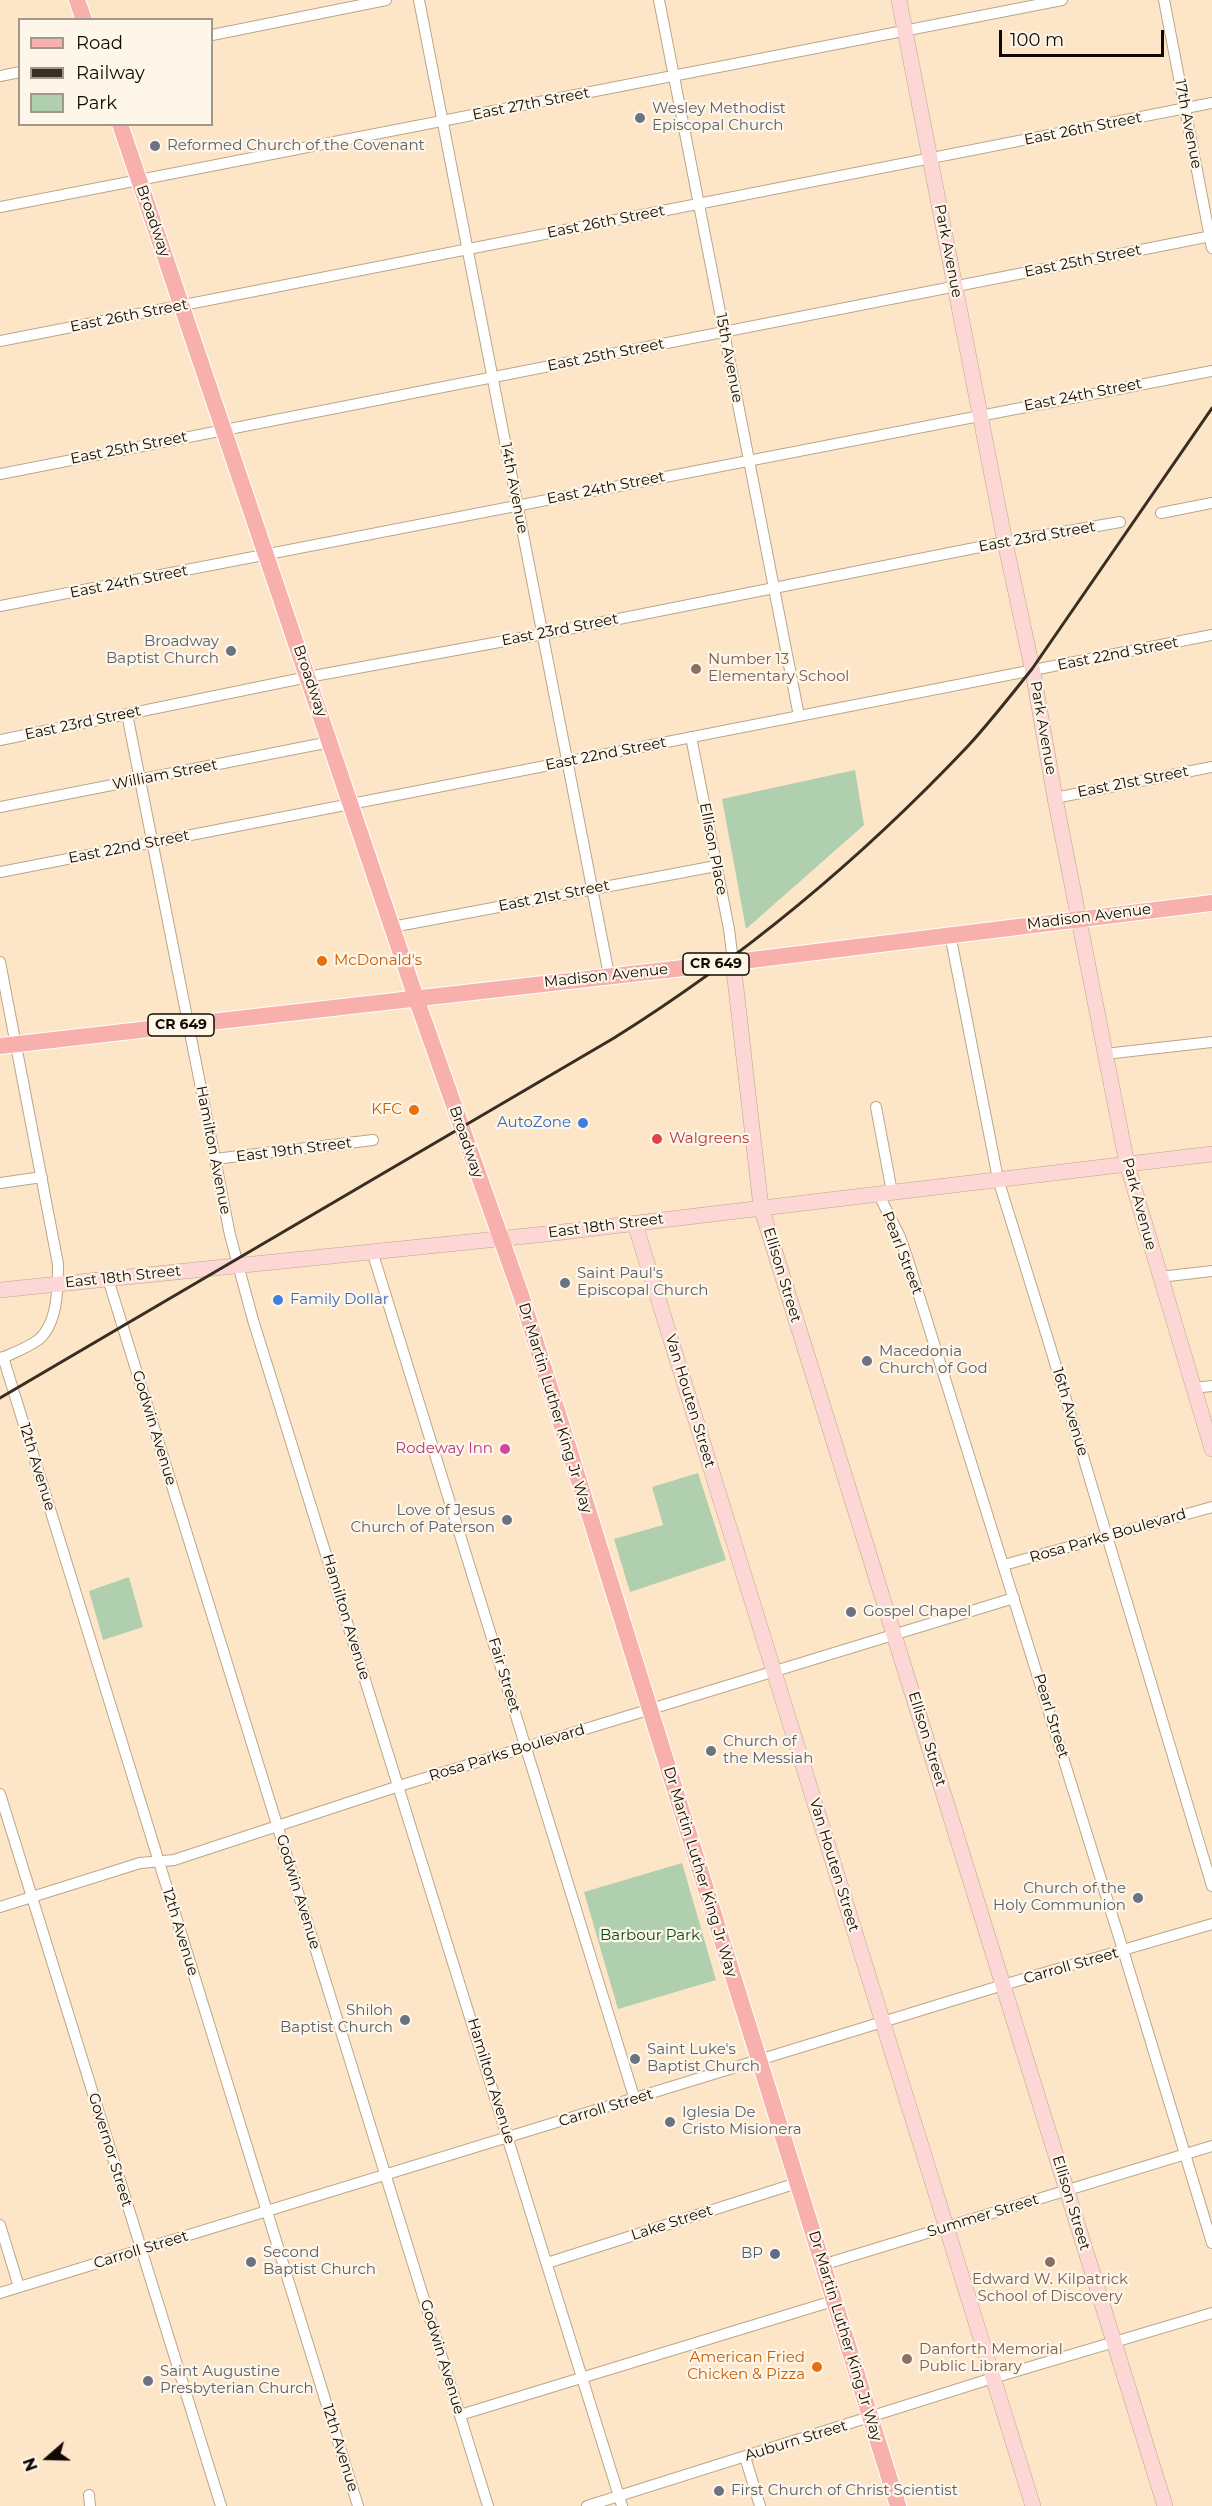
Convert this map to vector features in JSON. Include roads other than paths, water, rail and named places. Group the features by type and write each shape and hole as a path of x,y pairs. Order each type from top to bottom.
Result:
{"main road":[{"path":"78,0 83,18"},
{"name":"Broadway","path":"121,126 416,998 500,1238"},
{"name":"Madison Avenue","path":"8,1045 733,962 1212,903"},
{"name":"Dr Martin Luther King Jr Way","path":"500,1238 521,1295 898,2506"}],"street":[{"path":"213,35 386,0"},
{"name":"14th Avenue","path":"419,0 609,975"},
{"name":"15th Avenue","path":"659,0 799,716"},
{"name":"Park Avenue","path":"899,0 979,415 1033,672 1055,798 1127,1164 1212,1449"},
{"name":"East 27th Street","path":"0,207 1062,0"},
{"name":"17th Avenue","path":"1164,0 1211,240"},
{"path":"0,76 18,72"},
{"name":"East 26th Street","path":"0,341 1212,103"},
{"name":"East 25th Street","path":"0,474 954,286 1211,240"},
{"name":"East 24th Street","path":"0,606 1212,371"},
{"path":"1161,513 1212,503"},
{"name":"East 23rd Street","path":"0,740 308,677 543,634 1005,542 1120,522"},
{"name":"East 22nd Street","path":"0,872 1033,672 1212,635"},
{"name":"Hamilton Avenue","path":"127,714 215,1159 238,1265 253,1320 621,2501"},
{"name":"Ellison Place","path":"691,737 733,962"},
{"name":"William Street","path":"0,807 330,742"},
{"name":"East 21st Street","path":"1055,798 1212,767"},
{"name":"East 21st Street","path":"392,927 716,866"},
{"name":"16th Avenue","path":"950,934 998,1179 1212,1886"},
{"path":"0,962 8,1045 42,1178 58,1264 55,1306 46,1331 30,1345 2,1358"},
{"name":"Ellison Street","path":"733,962 761,1207 1165,2506"},
{"path":"1106,1054 1212,1042"},
{"path":"876,1107 885,1192"},
{"name":"East 19th Street","path":"215,1159 373,1140"},
{"name":"East 18th Street","path":"0,1290 635,1224 1212,1154"},
{"path":"0,1183 42,1178"},
{"name":"Pearl Street","path":"885,1192 1014,1598 1212,2242"},
{"name":"Van Houten Street","path":"635,1224 1033,2506"},
{"name":"Fair Street","path":"372,1251 635,2100"},
{"path":"1160,1277 1212,1271"},
{"name":"Godwin Avenue","path":"108,1279 488,2506"},
{"name":"12th Avenue","path":"2,1358 268,2212 357,2506"},
{"path":"1193,1388 1212,1386"},
{"name":"Rosa Parks Boulevard","path":"1004,1566 1212,1507"},
{"name":"Rosa Parks Boulevard","path":"0,1907 140,1863 174,1860 526,1746 1014,1598"},
{"name":"Governor Street","path":"0,1794 220,2506"},
{"name":"Carroll Street","path":"0,2293 635,2100 1003,1985 1212,1924"},
{"name":"Summer Street","path":"822,2265 1212,2146"},
{"name":"Lake Street","path":"548,2263 797,2183"},
{"path":"0,2225 19,2287"},
{"path":"460,2415 833,2301"},
{"name":"Auburn Street","path":"587,2506 621,2501 745,2457 993,2378 1212,2313"},
{"path":"745,2457 760,2506"}],"railway":[{"path":"0,1398 614,1038 710,974 756,939 844,866 886,827 928,787 993,718 1032,669 1212,408"}],"place":[{"name":"Wesley Methodist Episcopal Church","path":"640,118"},
{"name":"Reformed Church of the Covenant","path":"155,146"},
{"name":"Broadway Baptist Church","path":"231,651"},
{"name":"Number 13 Elementary School","path":"696,669"},
{"name":"McDonald's","path":"322,961"},
{"name":"KFC","path":"414,1110"},
{"name":"AutoZone","path":"583,1123"},
{"name":"Walgreens","path":"657,1139"},
{"name":"Saint Paul's Episcopal Church","path":"565,1283"},
{"name":"Family Dollar","path":"278,1300"},
{"name":"Macedonia Church of God","path":"867,1361"},
{"name":"Rodeway Inn","path":"505,1449"},
{"name":"Love of Jesus Church of Paterson","path":"507,1520"},
{"name":"Gospel Chapel","path":"851,1612"},
{"name":"Church of the Messiah","path":"711,1751"},
{"name":"Church of the Holy Communion","path":"1138,1898"},
{"name":"Shiloh Baptist Church","path":"405,2020"},
{"name":"Saint Luke's Baptist Church","path":"635,2059"},
{"name":"Iglesia De Cristo Misionera","path":"670,2122"},
{"name":"BP","path":"775,2254"},
{"name":"Second Baptist Church","path":"251,2262"},
{"name":"Edward W. Kilpatrick School of Discovery","path":"1050,2262"},
{"name":"Danforth Memorial Public Library","path":"907,2359"},
{"name":"American Fried Chicken & Pizza","path":"817,2367"},
{"name":"Saint Augustine Presbyterian Church","path":"148,2381"},
{"name":"First Church of Christ Scientist","path":"719,2491"}],"park label":[{"name":"Barbour Park","path":"650,1936"}]}
